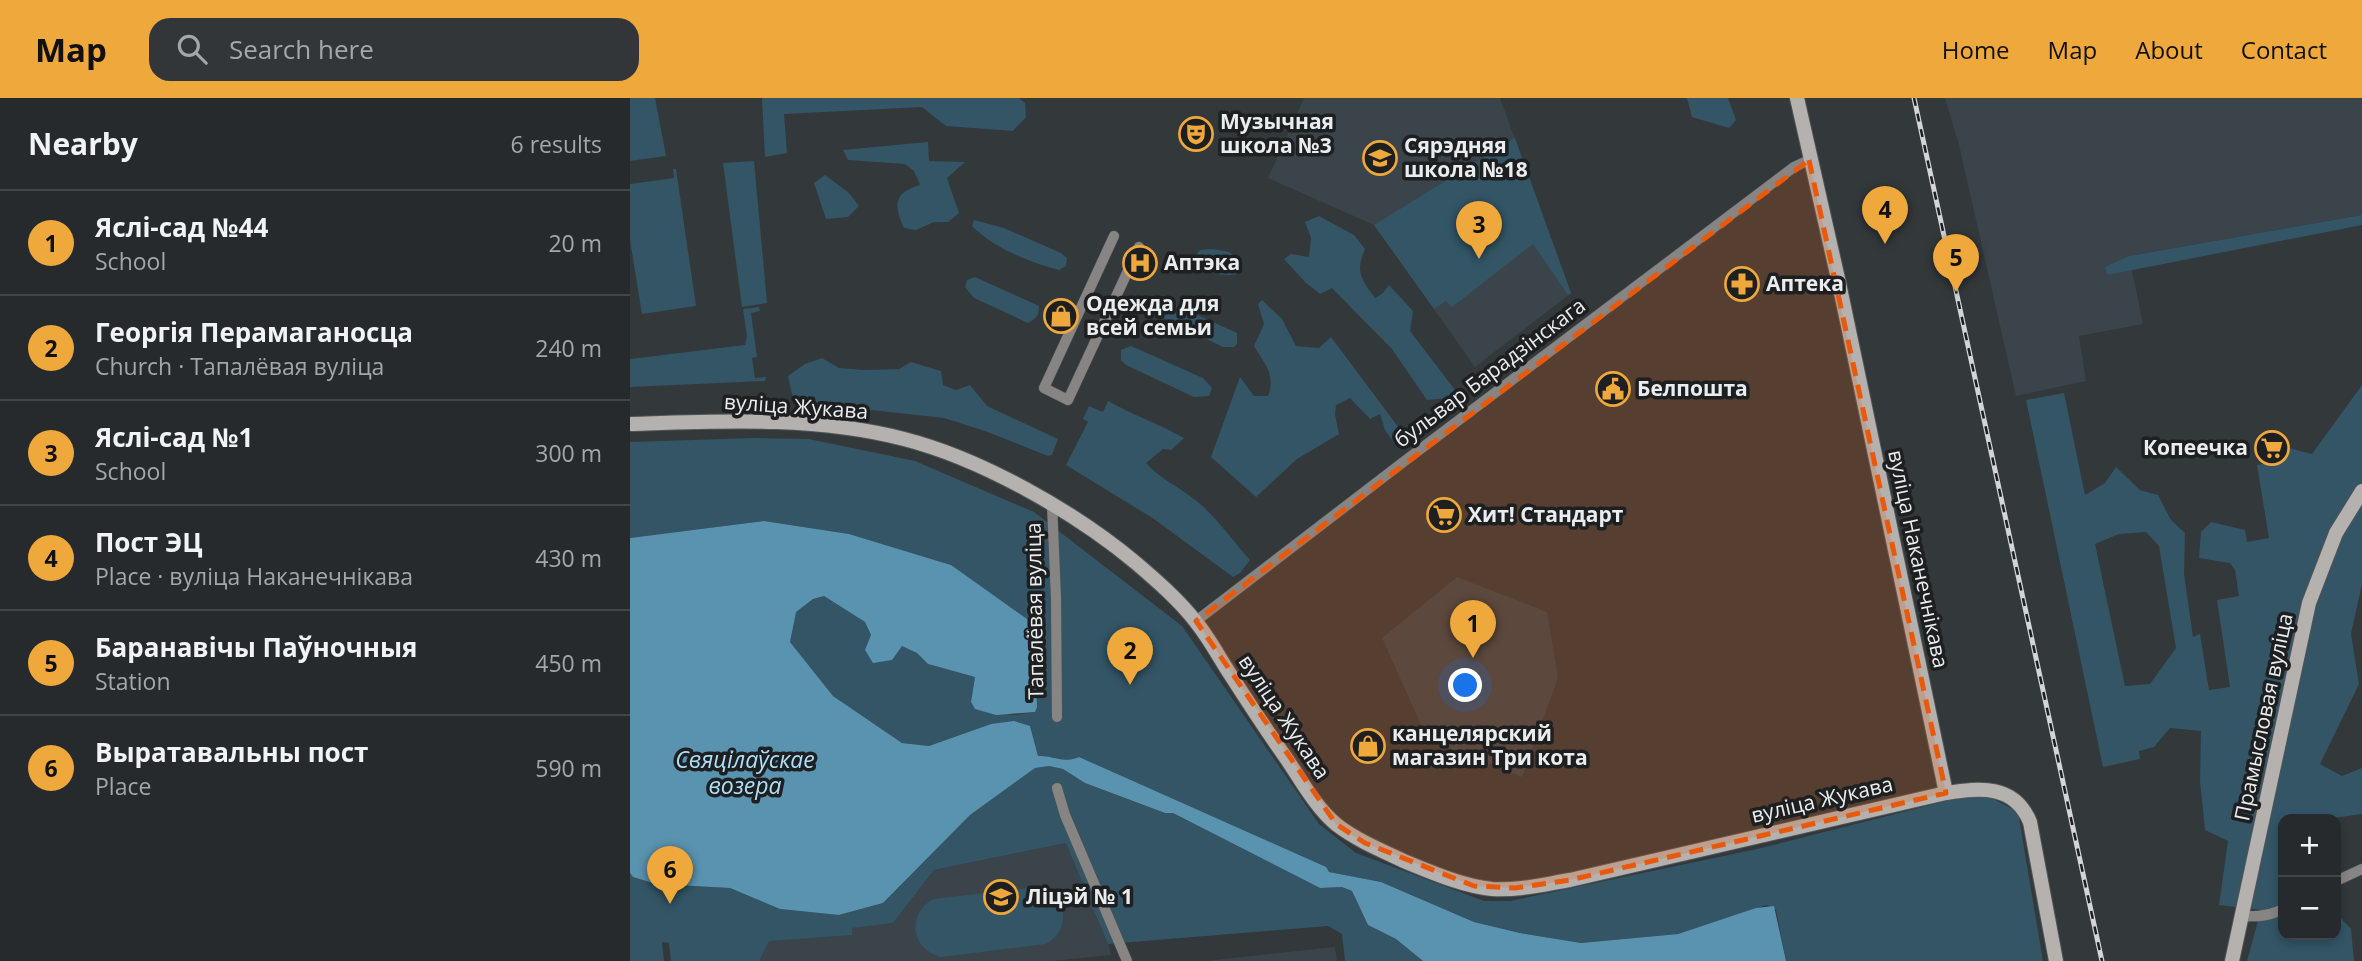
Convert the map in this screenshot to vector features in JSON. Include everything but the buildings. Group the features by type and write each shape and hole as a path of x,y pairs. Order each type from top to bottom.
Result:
{"street":[{"name":"вуліца Наканечнікава","path":"1797,98 1839,283 1945,793"},
{"name":"бульвар Барадзінскага","path":"1196,621 1794,167 1810,160"},
{"path":"1114,236 1044,388 1068,400 1139,247"},
{"name":"вуліца Жукава","path":"630,424 723,421 790,423 844,428 904,439 946,452 983,468 1052,504 1133,561 1166,589 1196,621 1258,718 1319,806 1336,824 1365,843 1419,867 1474,886 1515,888 1570,880 1945,793"},
{"name":"Прамысловая вуліца","path":"2232,961 2309,603 2336,533 2362,491"},
{"name":"Тапалёвая вуліца","path":"1052,504 1057,718"},
{"path":"1057,788 1065,815 1127,961"},
{"path":"1945,793 1971,789 1993,790 2013,798 2024,808 2030,822 2056,961"},
{"path":"2341,879 2362,869"},
{"path":"2243,916 2259,917 2278,912"}],"highlighted area":[{"path":"1809,160 1946,793 1570,880 1515,888 1474,886 1365,843 1336,824 1196,621"}],"shaded area":[{"path":"630,98 655,98 666,156 630,161"},
{"path":"762,98 1019,98 1025,103 1026,117 1013,131 946,126 922,107 784,114 787,153 765,157"},
{"path":"1304,98 1500,98 1571,293 1475,367 1374,225 1268,178"},
{"path":"1687,98 1728,98 1736,120 1729,128 1692,117"},
{"path":"1945,98 2362,98 2362,215 2129,256 2143,324 2079,336 2086,381 2016,396 1959,145"},
{"path":"1515,138 1571,293 1568,295 1533,244 1452,307 1446,301 1434,309 1374,225"},
{"path":"928,142 929,161 965,162 947,178 959,213 948,222 934,222 916,230 904,228 898,213 898,201 905,192 920,185 914,171 905,164 848,160 843,150"},
{"path":"754,161 767,303 742,307 723,163"},
{"path":"673,169 676,169 696,306 642,314 630,240 630,184 674,178"},
{"path":"825,175 849,193 859,206 848,217 826,219 814,183"},
{"path":"2362,215 2362,225 2107,275 2105,267 2129,256"},
{"path":"1319,216 1354,235 1365,249 1360,264 1361,275 1375,298 1389,285 1413,311 1410,331 1455,390 1449,398 1427,400 1392,349 1332,288 1320,294 1284,259 1291,254 1309,257 1311,238 1305,222"},
{"path":"974,220 1004,228 1061,253 1067,258 1066,266 1059,270 1013,254 981,234 972,226"},
{"path":"1200,250 1226,251 1236,257 1242,266 1237,274 1216,274 1196,266 1196,255"},
{"path":"975,277 1039,306 1036,316 1028,323 974,298 965,287 967,280"},
{"path":"1153,295 1237,333 1237,344 1234,347 1223,347 1147,310 1146,297"},
{"path":"1262,300 1282,319 1296,346 1319,348 1331,337 1405,436 1394,443 1385,430 1380,414 1370,419 1350,398 1336,405 1339,434 1297,459 1256,497 1211,457 1240,377 1254,396 1268,396 1270,376 1254,346 1264,324 1258,304"},
{"path":"759,307 760,311 751,313 757,357 752,358 755,378 766,377 765,381 630,387 630,359 745,345 747,336 743,309"},
{"path":"1131,346 1203,378 1212,388 1209,396 1194,397 1126,365 1121,360 1121,350"},
{"path":"822,358 839,368 899,369 911,362 941,371 943,385 956,390 970,385 987,406 1058,439 1052,455 1048,456 944,418 799,402 793,398 788,376 805,364"},
{"path":"2362,385 2362,584 2351,634 2359,684 2320,764 2342,776 2362,768 2362,814 2341,817 2341,814 2278,814 2278,940 2341,940 2341,918 2351,929 2354,961 2247,961 2261,910 2219,905 2228,841 2205,830 2200,781 2201,731 2170,728 2154,747 2139,751 2140,759 2103,767 2026,400 2064,393 2085,495 2105,483 2116,467 2140,490 2158,495 2171,520 2185,533 2184,574 2193,637 2200,634 2209,690 2230,687 2217,600 2239,596 2235,570 2230,563 2199,558 2201,532 2211,522 2245,530 2247,542 2269,538 2257,465 2280,461 2277,445 2312,454","holes":["2146,532 2159,546 2176,648 2150,684 2125,686 2095,544 2119,534"]},
{"path":"1108,401 1184,438 1171,450 1163,449 1146,463 1157,474 1188,494 1223,528 1250,560 1240,573 1233,577 1154,519 1066,465 1088,422 1083,419 1089,406 1103,412"},
{"path":"809,439 915,461 1034,512 1182,626 1319,824 1356,853 1484,901 1510,901 1757,849 1966,796 1990,797 2018,812 2043,961 1786,961 1776,910 1767,905 1678,934 1581,943 1520,933 1474,922 1381,882 1329,872 1079,757 1068,760 1038,756 1030,726 991,724 929,746 902,743 833,696 790,642 795,612 813,599 824,596 865,622 871,635 902,645 917,653 928,664 975,677 971,702 975,709 1014,715 1035,712 951,565 849,534 764,521 630,538 630,442"},
{"path":"1457,577 1547,612 1558,678 1522,777 1428,740 1382,638"},
{"path":"1049,766 1063,769 1085,783 1165,813 1173,813 1320,888 1342,887 1352,891 1368,925 1396,939 1423,961 1345,961 1342,934 1328,926 1108,944 1066,843 934,870 893,923 852,928 852,935 769,941 759,961 671,961 669,943 662,942 664,961 630,961 630,873 633,877 656,884 730,888 780,909 840,915 883,903 970,815 1035,768"},
{"name":"Ліцэй № 1","path":"1066,843 1106,933 1111,955 1052,961 700,961 704,938 893,923 934,870"},
{"path":"1038,887 1056,897 1063,913 1060,930 1046,944 941,957 923,947 918,939 916,922 919,914 933,899"},
{"path":"1335,947 1337,961 1205,961"}],"water":[{"name":"Свяцілаўскае возера","path":"764,521 849,534 951,565 1034,624 1035,712 996,715 975,709 971,702 975,677 928,664 917,653 902,646 892,660 873,663 865,650 871,635 865,622 824,596 813,599 796,612 790,642 833,696 902,743 929,746 991,724 1014,721 1030,726 1038,756 1068,760 1079,757 1326,867 1329,872 1381,882 1474,922 1520,933 1581,943 1678,934 1756,908 1774,906 1786,961 1423,961 1396,939 1368,925 1352,891 1342,887 1320,888 1173,813 1165,813 1085,783 1063,769 1049,766 1035,768 970,815 883,903 839,915 780,909 730,888 656,884 633,877 630,873 630,538"}],"railway":[{"path":"1914,98 2102,961"}],"place":[{"name":"Музычная школа №3","path":"1196,134"},
{"name":"Сярэдняя школа №18","path":"1380,158"},
{"name":"Пост ЭЦ","path":"1885,244"},
{"name":"Яслі-сад №1","path":"1479,259"},
{"name":"Аптэка","path":"1140,263"},
{"name":"Аптека","path":"1742,284"},
{"name":"Баранавічы Паўночныя","path":"1956,292"},
{"name":"Одежда для всей семьи","path":"1061,316"},
{"name":"Белпошта","path":"1613,389"},
{"name":"Копеечка","path":"2272,448"},
{"name":"Хит! Стандарт","path":"1444,515"},
{"name":"Яслі-сад №44","path":"1473,658"},
{"name":"Георгія Перамаганосца","path":"1130,685"},
{"name":"канцелярский магазин Три кота","path":"1368,746"},
{"name":"Ліцэй № 1","path":"1001,897"},
{"name":"Выратавальны пост","path":"670,904"}]}
